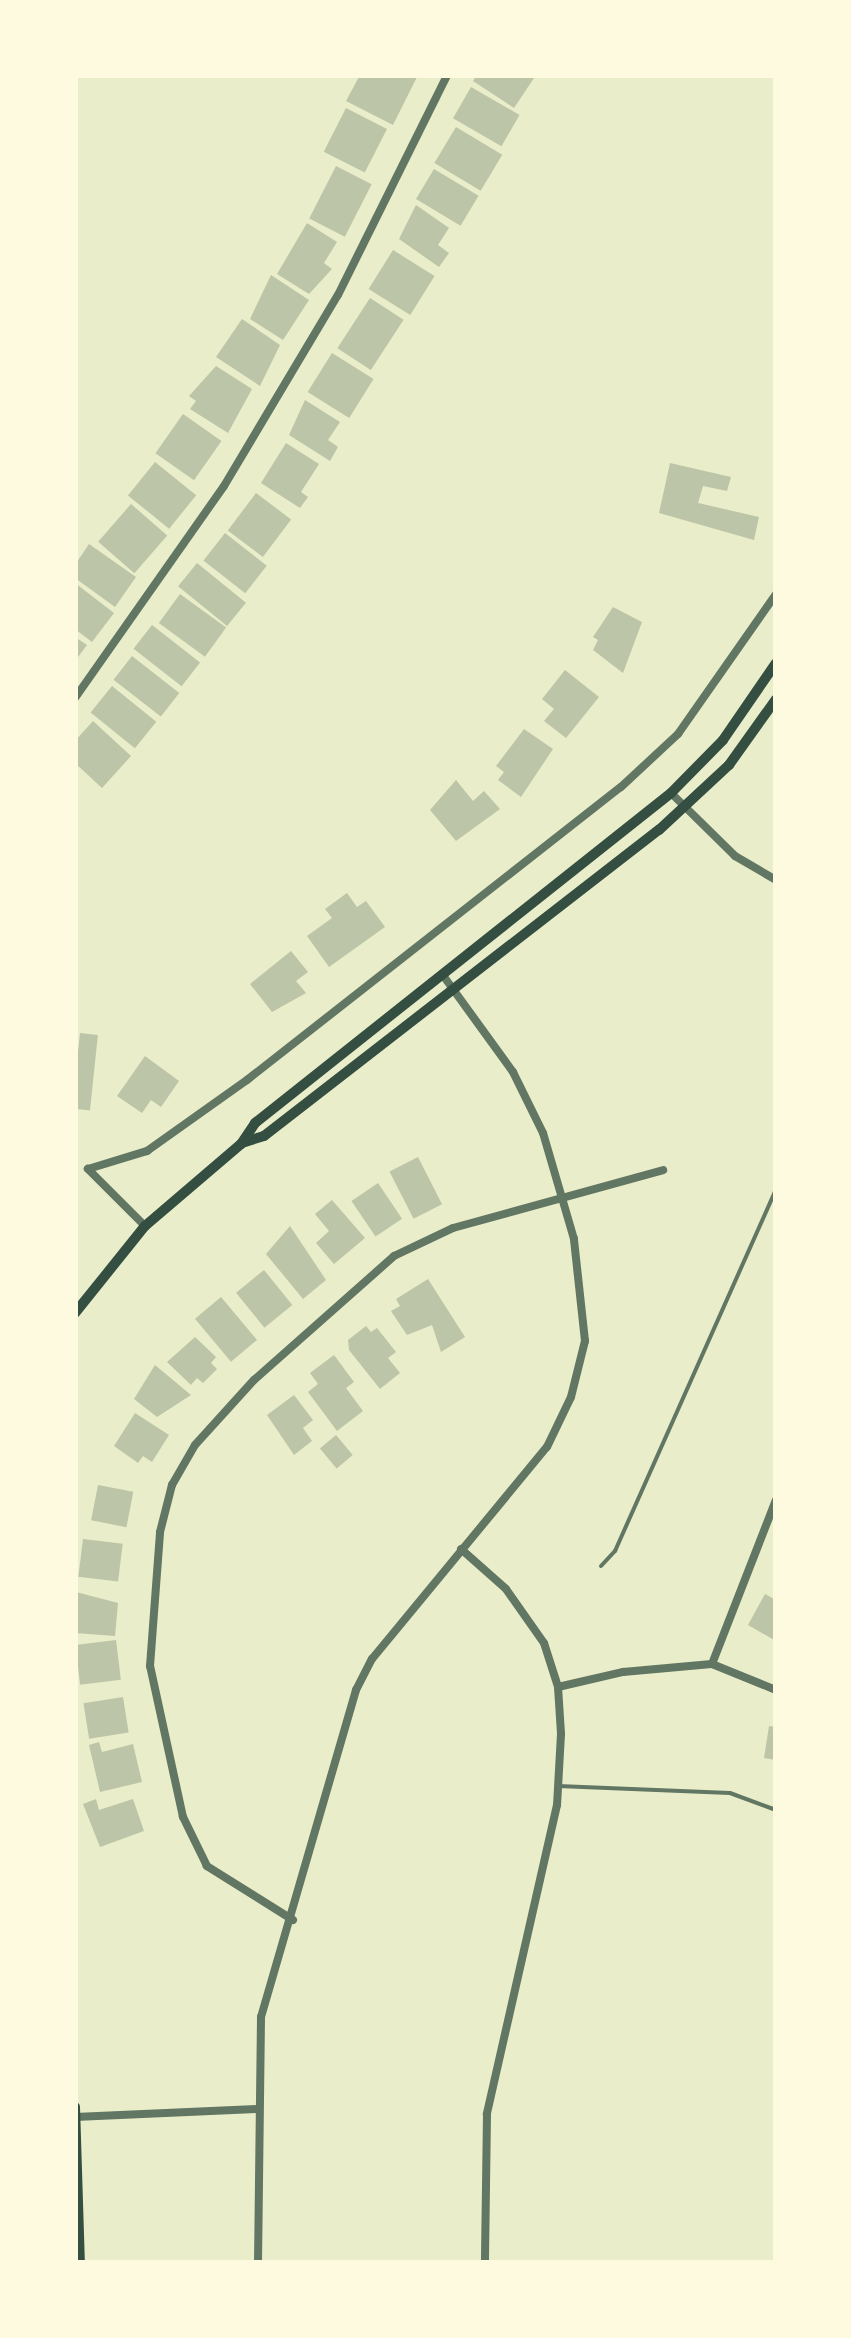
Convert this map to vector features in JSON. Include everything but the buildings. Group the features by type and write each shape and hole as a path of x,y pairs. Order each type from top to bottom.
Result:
{"main road":[{"path":"75,1312 145,1226 241,1144 254,1123 671,793 723,740 776,663"},
{"path":"241,1144 264,1136 454,992 684,806 729,765 776,699"},
{"path":"76,2114 80,2263"}],"street":[{"path":"75,698 224,486 338,295 447,75"},
{"path":"88,1169 148,1151 248,1080 621,787 678,734 776,594"},
{"path":"671,793 735,856 776,880"},
{"path":"258,2263 261,2017 293,1920 356,1690 372,1659 547,1447 571,1397 584,1341 577,1256 562,1198 526,1094 442,974"},
{"path":"75,1163 88,1169 145,1226"},
{"path":"293,1920 207,1866 183,1817 150,1666 160,1532 172,1485 195,1444 254,1380 394,1256 453,1228 663,1170"},
{"path":"712,1664 776,1500"},
{"path":"461,1550 506,1589 544,1643 558,1687 558,1786 486,2114 485,2263"},
{"path":"558,1687 623,1672 712,1664 776,1690"},
{"path":"76,2114 257,2109"}],"lane":[{"path":"601,1566 616,1551 776,1190"},
{"path":"558,1786 730,1793 776,1810"}]}
